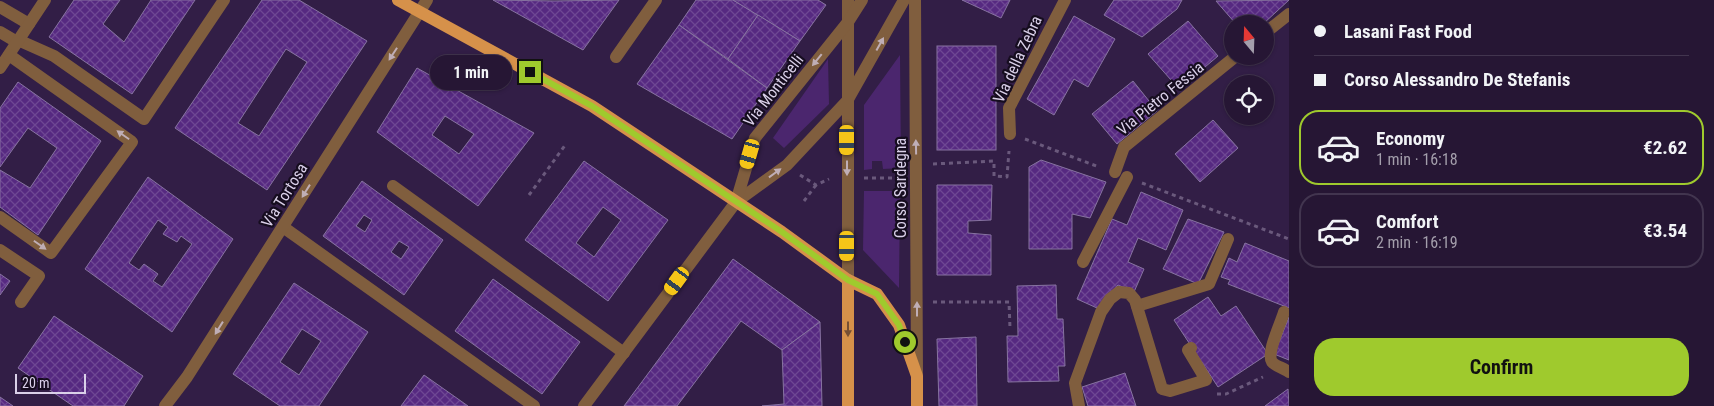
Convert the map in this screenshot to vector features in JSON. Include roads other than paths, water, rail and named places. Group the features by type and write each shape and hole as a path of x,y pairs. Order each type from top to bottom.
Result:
{"main road":[{"name":"Corso Sardegna","path":"398,0 592,106 782,232 848,280 877,294 899,325 917,376 917,406"},
{"path":"848,280 848,406"}],"street":[{"path":"0,68 45,0"},
{"path":"0,32 54,56 144,119 224,0"},
{"name":"Via Tortosa","path":"165,406 187,377 427,0"},
{"path":"616,57 656,0"},
{"path":"848,0 848,280"},
{"name":"Via Monticelli","path":"584,406 736,202 755,138 848,22 862,0"},
{"path":"736,202 786,164 847,102 904,0"},
{"name":"Corso Sardegna","path":"915,0 917,376"},
{"name":"Via della Zebra","path":"1010,134 1009,108 1064,0"},
{"path":"0,7 29,24"},
{"path":"1274,26 1289,14"},
{"path":"0,217 50,252 132,142 9,55"},
{"name":"Via Pietro Fessia","path":"1083,262 1121,175 1124,147 1225,65"},
{"path":"393,186 624,353"},
{"path":"283,226 534,406"},
{"path":"1137,306 1209,284 1228,239"},
{"path":"0,250 39,276 21,302"},
{"path":"1079,406 1075,383 1101,312 1110,299 1119,292 1133,296 1162,389 1170,391 1206,380 1188,350 1191,348"},
{"path":"1284,312 1271,348 1270,360 1273,364 1289,372"}]}
